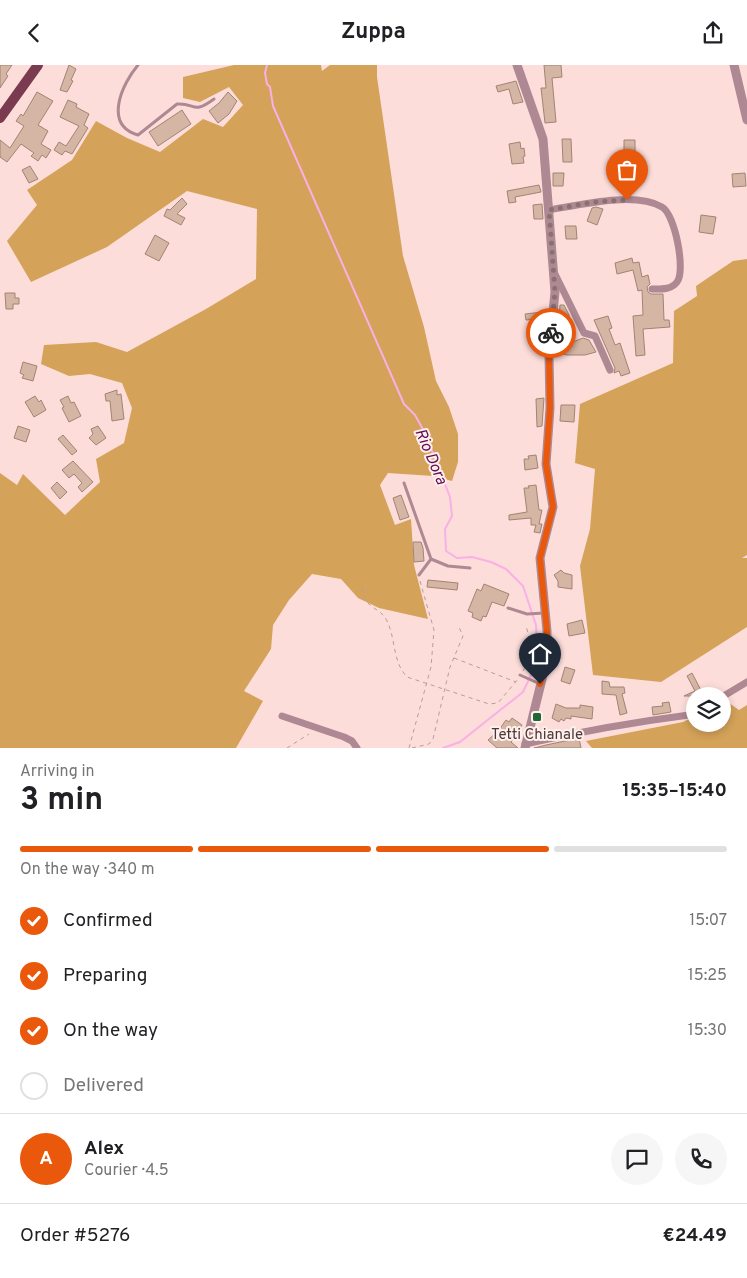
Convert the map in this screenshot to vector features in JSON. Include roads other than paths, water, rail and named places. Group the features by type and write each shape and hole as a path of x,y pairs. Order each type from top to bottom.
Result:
{"main road":[{"path":"0,118 38,65"}],"street":[{"path":"517,65 543,139 555,292 549,355 550,408 546,464 553,507 540,558 541,613 547,631 546,663 536,682 525,746 583,731 686,715"},
{"path":"734,65 747,120"},
{"path":"549,210 594,202 627,200 646,202 664,208 671,218 681,266 681,275 677,283 669,288 652,289"},
{"path":"553,272 584,333 595,336 610,370"},
{"path":"731,692 747,682"},
{"path":"282,716 352,741 357,748"}],"lane":[{"path":"138,65 128,78 120,96 117,109 119,119 128,132 138,135 177,104 195,108 203,107 214,99"},
{"path":"404,483 431,559 448,566 470,568"},
{"path":"419,575 431,559"},
{"path":"508,608 527,614 541,613"},
{"path":"520,675 536,682"}],"waterway":[{"name":"Rio Dora","path":"267,65 265,73 267,84 270,87 273,106 404,404 415,415 425,433 450,497 452,516 445,529 446,551 457,558 472,557 491,562 506,569 523,586 536,625 537,647 532,673 523,692 460,742 443,748"}],"place":[{"name":"Tetti Chianale","path":"537,717"}]}
